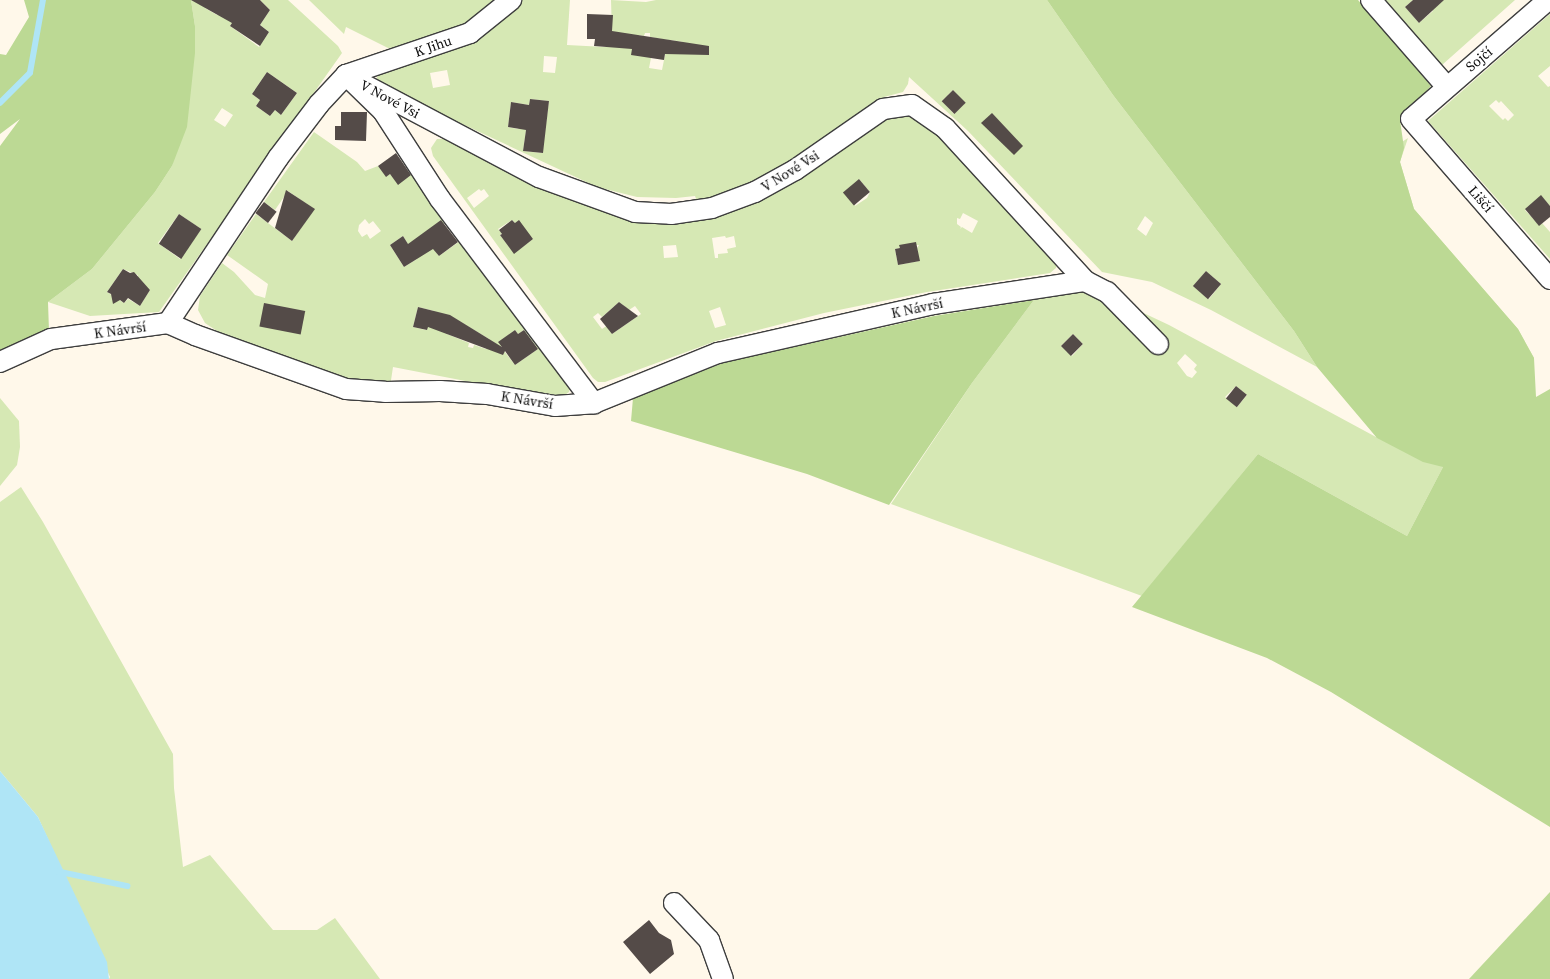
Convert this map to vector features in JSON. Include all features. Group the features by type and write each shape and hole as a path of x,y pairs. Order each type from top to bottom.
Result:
{"street":[{"name":"K Jihu","path":"346,75 470,33 511,0"},
{"path":"1371,0 1446,86"},
{"name":"Sojčí","path":"1411,119 1446,86 1548,0"},
{"name":"V Nové Vsi","path":"346,75 539,177 635,212 671,214 712,208 756,192 796,170 883,109 912,106 946,128 1085,281 1107,292 1158,344"},
{"name":"V Nové Vsi","path":"168,323 278,158 319,104 346,75"},
{"name":"V Nové Vsi","path":"346,75 382,111 440,198 594,403"},
{"name":"Liščí","path":"1411,119 1550,280"},
{"name":"K Návrší","path":"0,362 51,339 168,323 195,335 346,389 385,392 440,391 487,394 555,406 594,403 718,353 933,304 1085,281"},
{"path":"674,903 708,940 723,979"}],"green space":[{"path":"24,0 191,0 195,26 195,53 187,127 172,166 155,192 92,269 48,302 49,331 0,351 0,146 20,119 0,134 0,54 6,55 29,17"},
{"path":"191,0 209,0 205,8 217,15 226,0 247,0 230,26 259,47 269,32 260,25 270,10 260,0 288,0 338,46 342,53 159,312 90,316 48,302 92,269 155,192 172,166 195,26","holes":["267,72 297,93 281,115 275,110 270,116 256,106 260,100 252,94","222,108 233,115 225,127 214,120","179,214 201,229 180,259 158,243","123,269 138,275 138,282 150,290 140,306 128,299 124,303 107,292"]},
{"path":"309,0 503,0 476,24 409,47 388,48 346,27 344,34"},
{"path":"519,0 570,0 567,45 605,47 612,33 611,0 646,2 656,0 1047,0 1113,95 1294,331 1317,367 1211,310 1152,282 1102,272 968,131 909,77 908,84 903,92 884,97 794,167 699,207 695,196 676,198 637,197 597,187 383,87 377,81 377,77 382,71 453,49","holes":["645,33 650,33 650,37 668,40 662,70 649,68 651,58 638,38 639,35 644,36","671,40 683,42 682,54 669,53","544,56 557,57 555,73 543,72","447,70 450,85 433,88 430,73","953,90 965,103 954,114 942,101","530,99 549,101 542,153 523,151 528,117 518,129 508,127 511,102 529,105","1145,216 1153,223 1146,236 1137,229","1206,271 1221,284 1209,299 1193,286"]},
{"path":"1047,0 1358,0 1431,86 1400,120 1404,148 1400,162 1414,209 1518,329 1534,358 1536,397 1550,389 1550,827 1331,692 1267,658 1132,607 1258,454 1407,536 1443,467 1423,462 1377,438 1317,367 1294,331 1113,95"},
{"path":"1385,0 1413,0 1405,7 1419,23 1433,11 1431,0 1515,0 1442,65"},
{"path":"1550,14 1550,66 1538,76 1548,87 1550,86 1550,206 1541,196 1525,210 1539,225 1542,223 1550,232 1550,259 1428,121","holes":["1496,100 1499,103 1501,101 1514,115 1508,121 1505,118 1503,120 1489,106"]},
{"path":"910,117 924,122 951,145 1057,262 1056,268 1050,273 927,292 824,313 716,341 605,382 598,382 593,378 433,156 431,148 437,139 448,139 521,179 605,212 650,220 678,220 882,120","holes":["859,179 870,192 867,198 855,206","479,189 481,191 484,189 489,196 474,208 467,198","963,213 978,221 972,233 962,227 960,229 961,227 957,224 957,218 960,219","512,220 533,239 514,253 500,235 502,233 498,229","734,236 736,247 727,249 728,253 718,254 718,258 715,258 712,238","676,245 678,257 664,258 663,246","900,245 919,245 917,248 919,261 898,265 895,249 900,248","619,302 629,310 635,306 641,314 612,334 608,325 602,329 593,317 598,313 602,317","720,307 726,325 715,328 709,311"]},
{"path":"314,132 357,162 365,171 378,166 386,176 390,174 398,184 419,169 571,384 569,392 562,397 393,367 390,387 334,378 255,349 217,331 205,323 198,310 200,296 222,263 234,272 255,295 265,298 268,284 227,255 256,214 292,241 314,209 288,191 275,210 264,202","holes":["365,219 369,224 373,221 381,231 370,239 367,234 362,237 358,231 359,225","446,222 460,241 439,256 425,237","403,236 417,259 404,267 390,245","418,307 434,311 426,330 413,327","449,315 489,339 486,349 474,345 473,348 468,347 469,343 447,334","515,330 518,334 524,330 538,349 515,365 501,347 502,340"]},
{"path":"1408,138 1400,162 1414,209 1518,329 1534,358 1443,467 1407,536 1258,454 1142,596 891,504 972,383 1034,300 1082,284 1169,325 1376,437 1366,165","holes":["1073,334 1083,344 1072,356 1061,346","1185,354 1197,365 1194,369 1197,372 1192,378 1187,376 1177,363","1236,386 1247,395 1237,407 1225,397"]},
{"path":"1034,300 972,383 889,505 807,474 631,421 633,398 723,363 934,316"},
{"path":"0,398 19,421 20,447 17,465 0,486"},
{"path":"21,487 43,522 173,754 174,788 183,867 210,855 273,930 317,930 335,918 380,979 109,979 110,977 38,817 0,771 0,502"},
{"path":"1550,892 1550,979 1469,979"}],"water":[{"path":"0,771 38,817 107,962 109,979 0,979"}],"building":[{"path":"191,0 260,0 270,10 260,25 269,32 260,46 230,26 232,23"},
{"path":"1413,0 1444,0 1419,23 1405,7"},
{"path":"587,14 613,15 612,31 709,46 709,55 665,54 664,60 631,55 632,49 594,46 595,39 587,39"},
{"path":"267,72 297,93 281,115 275,110 270,116 256,106 260,100 252,94"},
{"path":"953,90 966,103 954,114 942,101"},
{"path":"530,99 549,101 543,153 523,151 526,130 508,127 511,102 529,105"},
{"path":"341,112 367,112 366,141 335,140 335,126 341,126"},
{"path":"992,113 1023,146 1014,155 981,123"},
{"path":"396,153 411,175 398,185 390,174 386,177 378,166"},
{"path":"859,179 870,192 854,206 843,192"},
{"path":"286,190 315,209 292,241 275,228"},
{"path":"1541,195 1550,206 1550,217 1539,226 1525,209"},
{"path":"264,202 277,212 268,223 255,213"},
{"path":"179,214 201,229 181,259 159,244"},
{"path":"441,220 458,242 439,256 433,249 404,267 390,245 403,236 408,244"},
{"path":"512,220 515,223 519,220 533,239 514,254 500,235 502,234 499,230"},
{"path":"916,242 920,261 898,265 895,249 900,248 899,245"},
{"path":"123,269 130,273 134,272 150,290 140,306 128,298 124,303 120,300 113,304 111,294 107,292"},
{"path":"1206,271 1221,284 1208,299 1193,286"},
{"path":"619,302 638,316 612,334 600,319"},
{"path":"264,303 305,311 301,335 259,327"},
{"path":"418,307 450,315 502,347 498,342 515,330 518,334 524,330 538,349 515,365 505,351 503,355 428,327 427,330 413,327"},
{"path":"1073,334 1083,344 1071,356 1061,346"},
{"path":"1236,386 1247,395 1237,407 1226,398"},
{"path":"649,920 659,933 671,940 674,954 650,974 623,942"}],"waterway":[{"path":"0,103 30,73 43,0"},
{"path":"56,871 127,886"}]}
